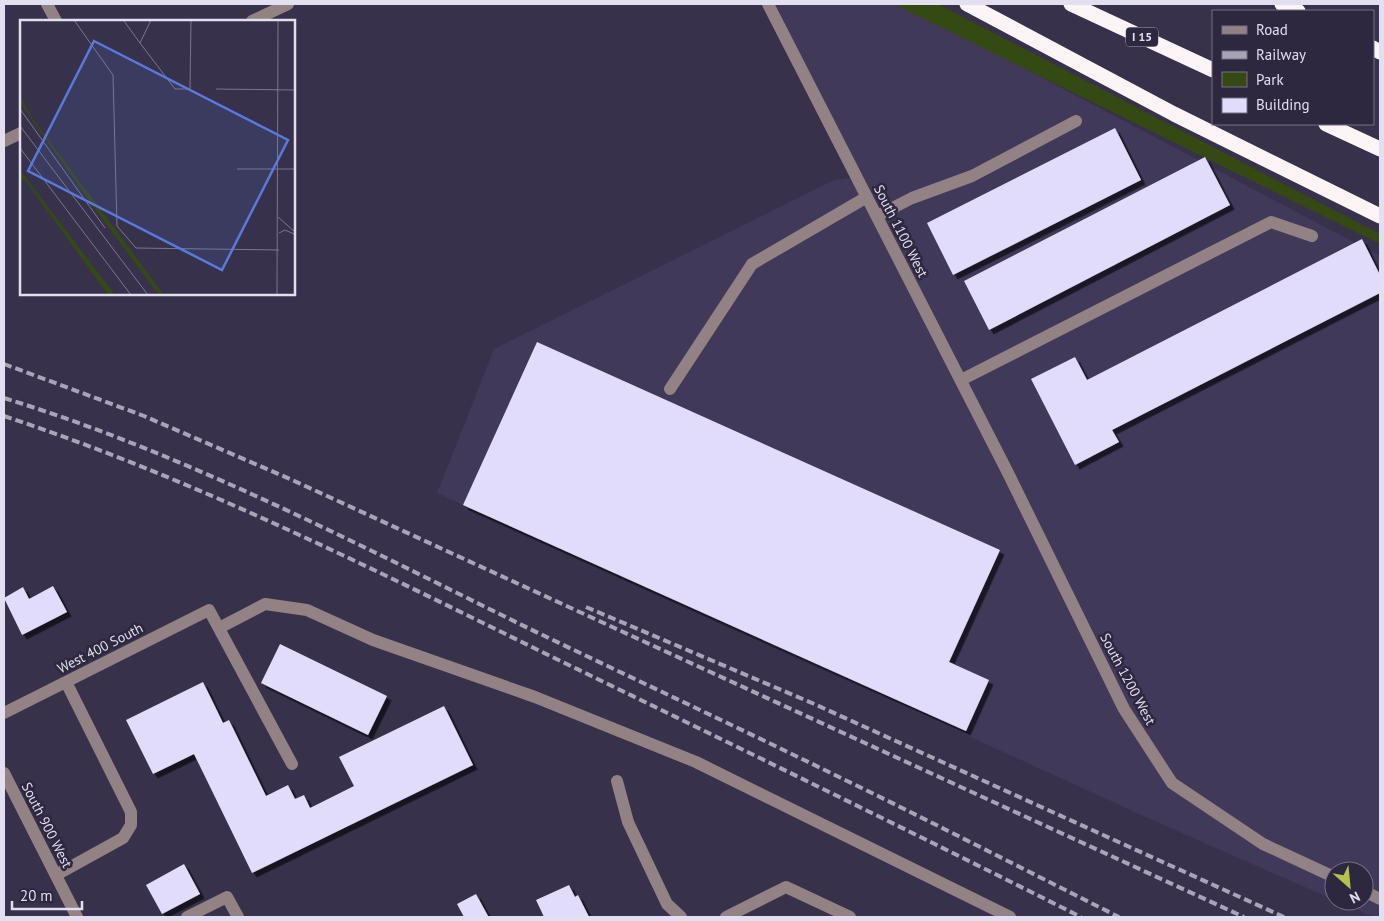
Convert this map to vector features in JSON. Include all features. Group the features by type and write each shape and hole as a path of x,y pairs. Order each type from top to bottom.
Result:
{"highway":[{"path":"967,4 1174,114 1380,216"},
{"name":"I 15","path":"1071,4 1212,70"},
{"path":"1282,4 1296,10"},
{"path":"1328,125 1380,149"}],"street":[{"path":"47,4 55,20"},
{"path":"254,20 288,4"},
{"name":"South 1100 West","path":"768,4 1007,471"},
{"path":"877,216 912,198 972,176 1076,121"},
{"path":"4,141 20,133"},
{"path":"670,389 752,264 867,197"},
{"path":"960,380 1271,222 1312,236"},
{"name":"South 1200 West","path":"1007,471 1124,709 1172,783 1263,844 1324,872"},
{"path":"292,764 219,628 265,604 307,610 373,640 535,697 696,762 1010,917"},
{"name":"West 400 South","path":"4,713 209,610 219,628"},
{"path":"56,875 123,838 131,825 131,812 66,682"},
{"name":"South 900 West","path":"4,773 77,917"},
{"path":"617,781 628,822 667,904 681,917"},
{"path":"726,917 786,887 850,917"},
{"path":"187,917 227,897 238,917"}],"shaded area":[{"path":"767,4 903,4 1380,256 1380,917 1374,917 1360,911 1374,911 1374,861 1324,861 1324,896 1139,814 437,493 494,349 834,180 856,177"}],"green space":[{"path":"894,4 938,4 1380,234 1380,244"}],"building":[{"path":"1115,128 1141,180 953,275 927,223"},
{"path":"1205,157 1230,205 989,330 964,281"},
{"path":"1362,239 1380,275 1380,293 1112,430 1119,442 1075,465 1031,379 1075,357 1087,380"},
{"path":"537,342 1000,550 949,662 989,680 966,731 463,505"},
{"path":"53,586 67,612 22,635 4,598 23,587 29,599"},
{"path":"280,644 387,696 368,735 261,683"},
{"path":"203,682 223,723 229,720 266,796 288,785 295,799 304,795 310,808 354,786 339,757 444,706 473,765 252,873 194,754 153,774 126,720"},
{"path":"184,864 200,894 162,914 146,885"},
{"path":"569,885 575,897 578,895 589,917 544,917 536,900"},
{"path":"476,894 488,916 464,917 457,904"}],"railway":[{"path":"4,364 144,416 290,479 1244,917"},
{"path":"4,398 139,446 271,503 873,793 1119,917"},
{"path":"4,416 140,466 339,553 1081,917"},
{"path":"586,607 812,703 1284,917"}]}
